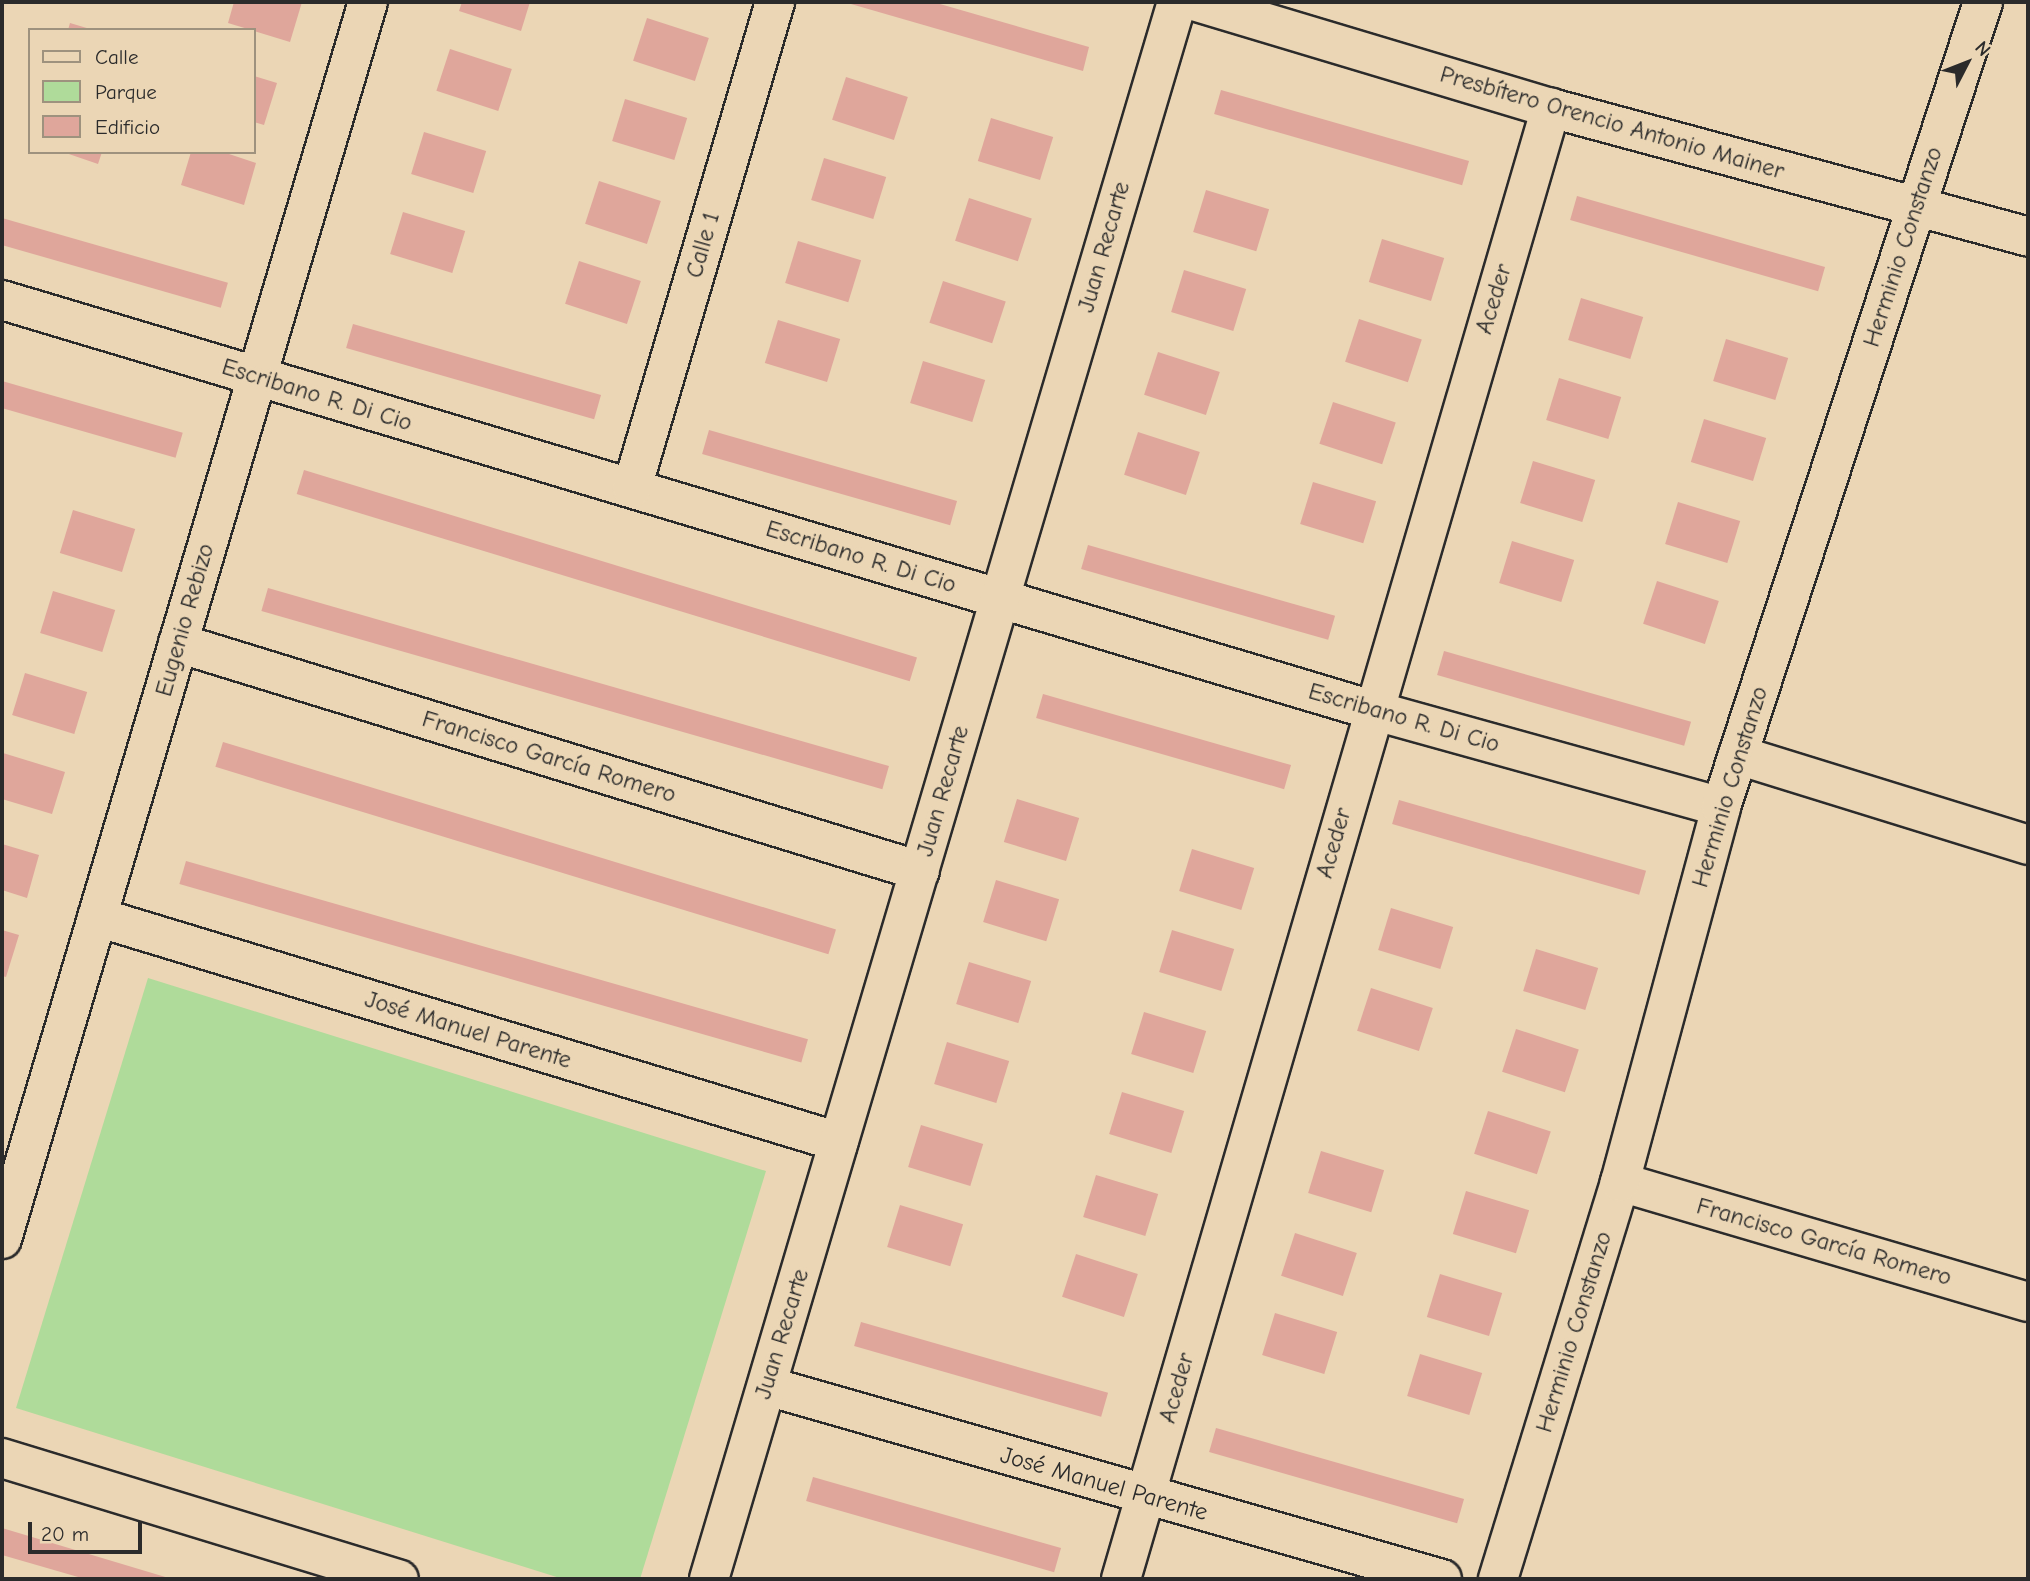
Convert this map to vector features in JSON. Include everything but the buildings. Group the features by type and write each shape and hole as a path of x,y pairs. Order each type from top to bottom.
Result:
{"street":[{"name":"Eugenio Rebizo","path":"2,1239 14,1155 97,917 368,2"},
{"name":"Calle 1","path":"632,488 775,2"},
{"name":"Juan Recarte","path":"709,1579 1177,2"},
{"name":"Presbítero Orencio Antonio Mainer","path":"1197,2 1551,108 2028,237"},
{"name":"Herminio Constanzo","path":"1498,1579 1620,1182 1721,807 1983,2"},
{"name":"Aceder","path":"1121,1579 1372,710 1551,108"},
{"name":"Escribano R. Di Cio","path":"2,300 1372,710 1721,807"},
{"name":"Francisco García Romero","path":"178,643 920,871"},
{"path":"1738,755 2028,845"},
{"name":"José Manuel Parente","path":"97,917 839,1142"},
{"name":"Francisco García Romero","path":"1620,1182 2028,1302"},
{"name":"José Manuel Parente","path":"767,1386 1146,1497 1442,1579"},
{"path":"2,1458 399,1579"}],"green space":[{"path":"148,978 766,1171 640,1579 563,1579 16,1408"}]}
